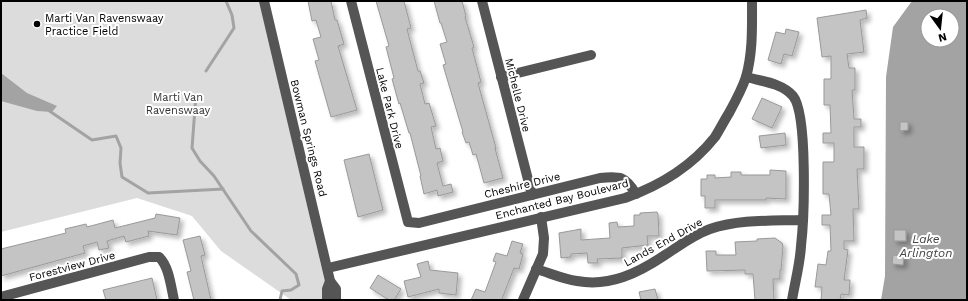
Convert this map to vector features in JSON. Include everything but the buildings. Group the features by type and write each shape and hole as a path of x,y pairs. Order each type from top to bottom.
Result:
{"street":[{"name":"Bowman Springs Road","path":"264,1 330,281 336,289 336,300"},
{"name":"Lake Park Drive","path":"351,1 408,222"},
{"name":"Michelle Drive","path":"482,1 532,195"},
{"name":"Enchanted Bay Boulevard","path":"328,268 636,194 673,175 691,162 714,137 732,107 746,77 753,37 752,1"},
{"path":"501,77 591,55"},
{"path":"746,77 783,87 793,97 796,103 803,146 803,220 801,247 792,300"},
{"name":"Cheshire Drive","path":"408,222 419,223 600,178 622,177 636,194"},
{"path":"523,300 543,254 544,238 541,217"},
{"name":"Lands End Drive","path":"536,269 577,281 602,282 614,280 640,271 698,234 732,222 803,220"},
{"name":"Forestview Drive","path":"1,297 149,257 159,257 162,260 174,300"},
{"name":"Bowman Springs Road","path":"327,300 327,289 330,281"}],"green space":[{"name":"Marti Van Ravenswaay","path":"1,1 260,1 329,300 291,300 221,251 192,216 137,198 1,232"}],"water":[{"name":"Lake Arlington","path":"912,1 967,1 967,300 881,300 885,276 886,77 893,27"},
{"path":"1,73 27,93 57,106 52,112 37,111 1,101"}],"waterway":[{"path":"206,71 234,28 232,15 226,1"},
{"path":"196,95 192,148 200,161 214,176 251,231 296,274 299,285 291,290 282,291 280,300"},
{"path":"48,110 92,140 116,136 121,148 120,163 122,177 148,193 223,189"}],"place":[{"name":"Marti Van Ravenswaay Practice Field","path":"37,24"}]}
